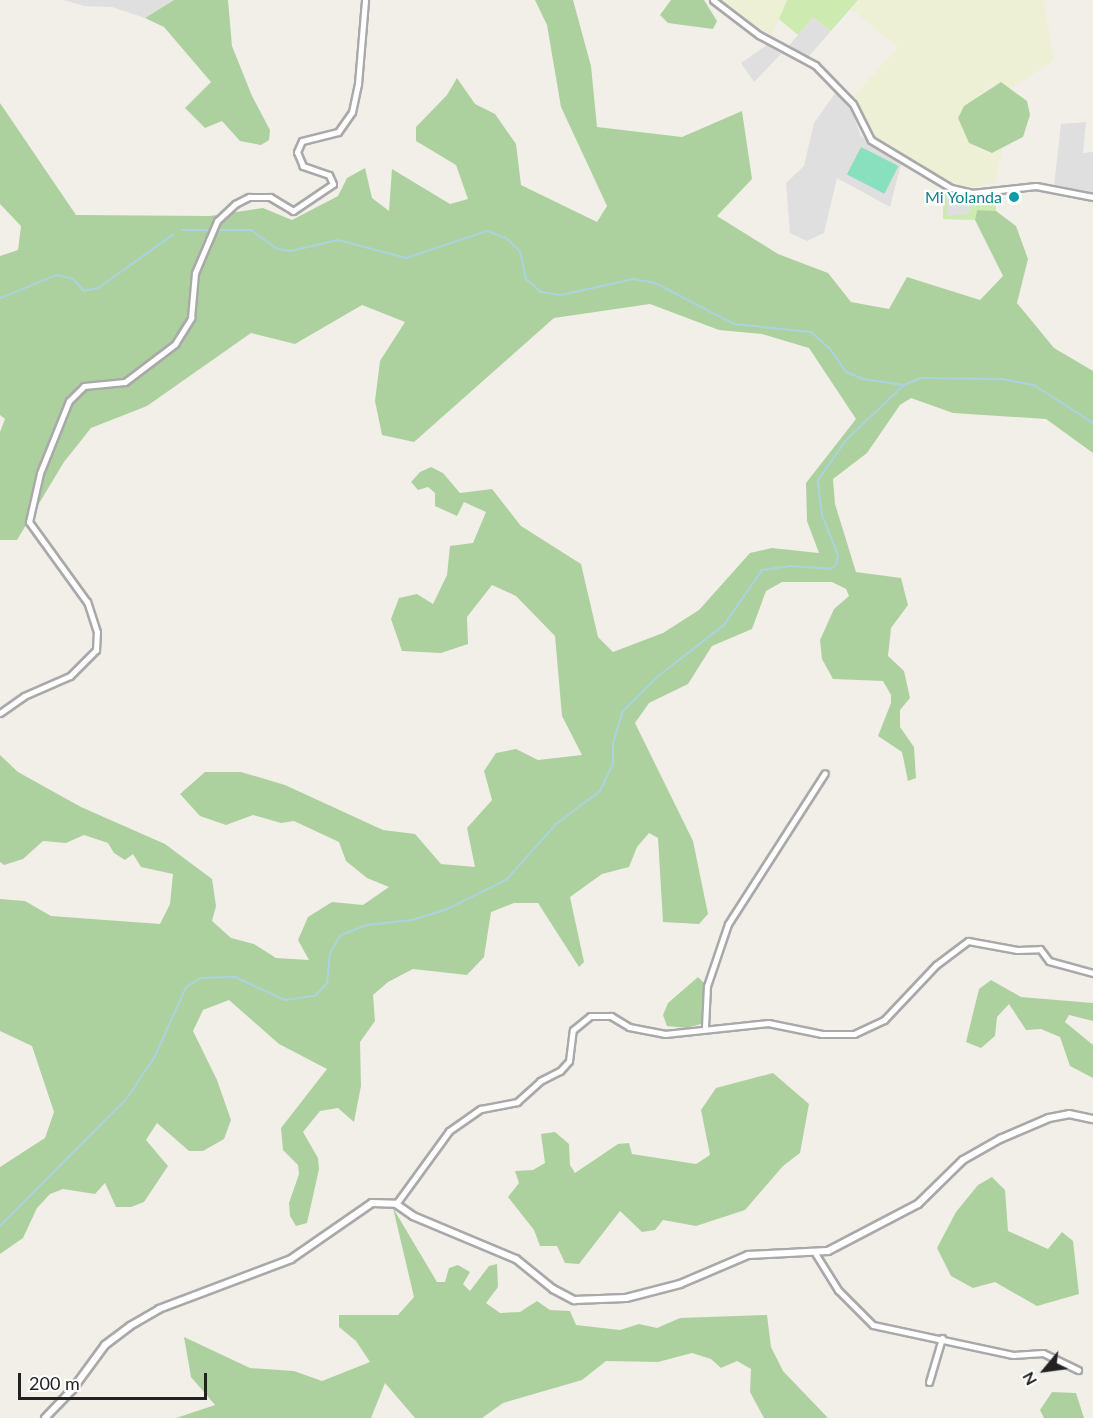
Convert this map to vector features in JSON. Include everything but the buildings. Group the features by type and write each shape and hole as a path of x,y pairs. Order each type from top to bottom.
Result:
{"street":[{"path":"0,712 24,696 70,676 96,650 98,632 87,602 29,522 40,472 69,401 84,386 125,382 175,344 191,318 195,273 217,221 249,198 270,197 293,211 333,184 329,175 303,166 297,152 302,141 338,132 351,112 365,0"},
{"path":"713,0 744,26 815,65 853,104 871,140 951,188 972,193 1036,186 1093,197"},
{"path":"705,1028 707,986 728,924 825,773"},
{"path":"396,1204 449,1131 481,1109 517,1101 540,1081 560,1071 569,1061 573,1030 582,1021 603,1014 630,1027 665,1034 768,1023 822,1034 864,1032 884,1020 944,957 968,941 1017,950 1040,949 1049,961 1093,973"},
{"path":"45,1418 72,1390 105,1345 138,1321 159,1309 291,1259 372,1203 396,1204 413,1216 516,1259 562,1295 585,1301 650,1294 748,1255 815,1253 842,1246 918,1204 963,1160 1000,1139 1049,1118 1069,1114 1093,1119"},
{"path":"815,1253 822,1269 844,1298 873,1325 1013,1355 1043,1353 1078,1370"},
{"path":"929,1382 942,1338"}],"shaded area":[{"path":"64,0 174,0 145,18 112,7 84,6"},
{"path":"813,17 831,31 809,56 788,47"},
{"path":"767,45 781,54 754,82 741,63"},
{"path":"836,92 852,112 861,136 901,164 890,207 837,178 824,233 807,241 790,233 786,183 804,166 814,123"},
{"path":"1086,122 1083,153 1093,152 1093,193 1054,186 1061,124"},
{"path":"944,190 973,195 994,193 996,211 977,210 975,220 943,219"}],"green space":[{"path":"174,0 228,0 232,46 252,96 270,130 269,140 261,145 240,141 222,121 205,128 185,108 211,82 164,27 145,18"},
{"path":"535,0 573,0 591,66 597,127 682,137 742,111 752,179 717,216 778,254 828,273 851,302 889,309 907,277 980,300 1003,276 975,220 977,210 996,211 1016,226 1028,259 1017,303 1054,348 1093,371 1093,453 1046,419 953,413 911,398 900,405 867,453 833,479 835,504 856,572 901,578 908,605 891,628 888,656 904,671 910,698 900,710 900,727 914,747 916,778 908,781 902,752 878,736 891,703 891,695 883,681 833,679 822,659 820,640 834,609 849,596 846,589 832,582 782,582 766,591 752,629 712,646 688,684 649,703 635,723 693,841 708,914 699,924 663,922 658,838 649,833 637,847 629,867 602,874 570,897 584,962 579,967 538,903 514,903 491,912 484,957 467,975 413,969 388,982 373,995 375,1021 360,1042 361,1086 354,1122 338,1108 320,1111 303,1132 318,1158 319,1169 307,1223 296,1226 290,1216 289,1203 299,1174 298,1165 283,1150 281,1128 327,1069 279,1044 229,1000 203,1010 193,1031 217,1080 231,1120 224,1139 203,1151 189,1151 157,1123 146,1140 168,1166 144,1202 131,1207 116,1207 105,1183 95,1194 63,1189 50,1194 37,1208 23,1238 0,1254 0,1167 45,1138 54,1112 32,1046 0,1031 0,899 25,901 51,916 160,924 170,904 173,874 141,867 133,854 125,860 114,853 108,843 84,835 66,843 43,841 23,859 4,865 0,862 0,755 18,772 81,807 165,844 212,879 216,906 212,921 231,938 254,944 276,958 309,960 298,940 308,917 332,902 363,905 389,887 367,878 346,861 339,842 294,821 281,823 253,815 226,825 200,816 180,794 205,772 241,772 285,785 383,830 415,834 441,864 475,867 467,828 492,800 484,771 496,753 516,749 538,760 582,755 562,716 555,636 516,596 492,585 467,617 468,644 441,653 402,651 391,619 399,598 417,594 433,604 447,575 450,546 473,543 486,512 464,502 457,516 435,506 435,493 428,487 418,490 411,482 420,472 431,467 443,473 460,493 492,489 521,526 581,564 598,637 613,652 663,633 699,610 750,553 772,548 819,553 807,521 806,483 856,419 809,348 762,334 719,330 650,304 554,318 414,442 382,435 375,401 380,361 405,322 362,305 295,344 251,333 147,406 91,428 64,462 17,540 0,540 0,432 5,419 0,415 0,256 18,250 21,226 0,204 0,103 76,215 210,216 263,208 292,220 338,196 347,178 365,168 372,198 389,211 392,169 450,204 468,199 456,165 416,141 416,127 447,95 457,78 475,104 495,114 516,144 521,185 597,222 607,206 561,107 547,25"},
{"path":"671,0 704,0 717,21 713,29 668,23 660,15"},
{"path":"720,0 787,0 772,35 738,17"},
{"path":"787,0 858,0 831,31 813,17 798,35 779,19"},
{"path":"858,0 1044,0 1054,60 1011,89 1001,82 989,87 960,112 962,129 977,149 992,153 1003,148 995,183 971,188 955,186 880,141 869,130 852,98 898,47 851,9"},
{"path":"1001,82 1027,101 1030,115 1023,137 992,153 969,143 958,118 964,106"},
{"path":"861,147 898,166 884,194 847,175"},
{"path":"944,190 958,193 947,195 947,216 969,214 971,203 987,203 971,200 970,195 994,193 996,211 977,210 975,220 943,219"},
{"path":"698,977 704,983 701,1024 687,1028 667,1026 663,1015 668,1003"},
{"path":"991,980 1021,997 1093,1003 1093,1021 1069,1015 1065,1022 1093,1045 1093,1078 1070,1066 1060,1037 1041,1029 1026,1030 1009,1004 997,1017 995,1036 981,1048 966,1042 979,989"},
{"path":"773,1073 809,1104 800,1153 783,1166 745,1210 696,1226 663,1220 655,1230 642,1232 620,1211 579,1264 565,1263 557,1246 540,1246 534,1230 508,1197 519,1183 515,1171 533,1170 545,1163 541,1134 555,1132 569,1144 570,1165 575,1173 618,1144 629,1143 632,1154 696,1164 710,1155 701,1110 716,1088"},
{"path":"992,1177 1005,1190 1008,1231 1048,1249 1062,1232 1073,1241 1079,1294 1037,1306 995,1282 973,1288 951,1276 937,1248 956,1212 978,1185"},
{"path":"393,1208 437,1282 445,1282 449,1268 458,1265 470,1272 463,1284 470,1291 489,1266 497,1264 498,1287 486,1303 500,1313 520,1312 537,1301 550,1310 570,1311 576,1325 620,1330 639,1324 657,1328 680,1318 767,1315 771,1347 783,1371 828,1418 764,1418 750,1392 751,1369 737,1361 721,1368 711,1359 692,1353 658,1362 606,1361 582,1380 503,1403 482,1418 415,1418 385,1383 371,1418 176,1418 215,1405 191,1377 184,1337 250,1368 294,1371 322,1381 370,1362 356,1341 339,1327 339,1315 398,1315 414,1297"},
{"path":"1052,1392 1076,1393 1084,1418 1044,1418 1040,1410"}],"waterway":[{"path":"182,230 251,230 277,249 291,251 338,240 406,258 487,231 506,238 520,251 526,279 541,292 561,295 633,279 655,283 734,324 811,332 831,350 846,372 863,379 904,385"},
{"path":"0,298 57,275 73,279 84,291 98,288 174,234"},
{"path":"0,1226 127,1098 155,1056 186,987 201,978 235,977 285,1000 315,996 327,983 330,953 341,935 367,925 412,920 445,910 506,880 556,824 600,791 613,763 613,743 623,711 657,677 724,625 762,570 791,566 830,569 836,565 838,555 822,515 818,480 846,440 904,385 921,378 1002,379 1034,385 1093,423"}],"place":[{"name":"Mi Yolanda","path":"1014,197"}]}
